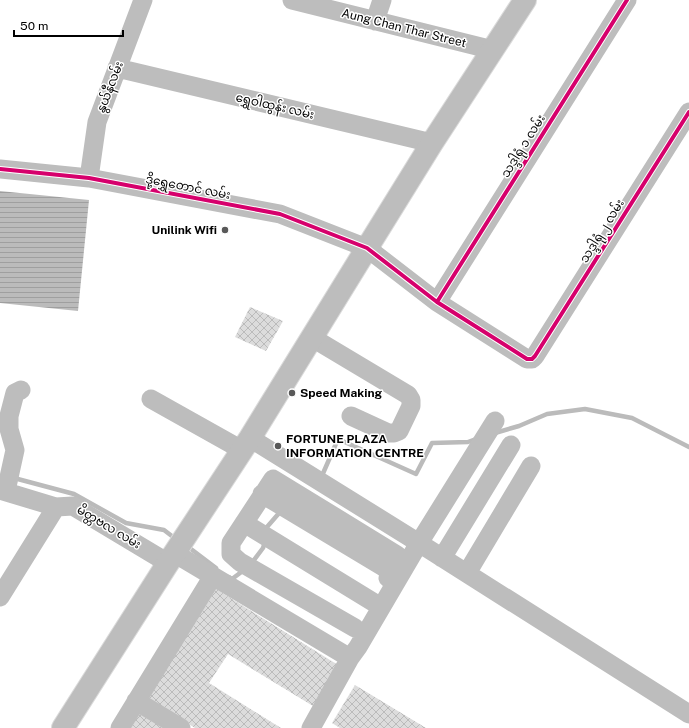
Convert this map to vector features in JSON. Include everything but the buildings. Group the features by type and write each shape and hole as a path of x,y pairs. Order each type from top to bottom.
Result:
{"main road":[{"path":"63,728 171,558 246,444 366,248 524,0"}],"street":[{"name":"နွယ်နီလမ်း","path":"88,178 96,122 143,0"},
{"name":"Aung Chan Thar Street","path":"292,0 492,50"},
{"path":"375,21 382,0"},
{"name":"သဒ္ဒါရုံ ၁ လမ်း","path":"437,302 627,0"},
{"name":"ရွှေဝါထွန်း လမ်း","path":"117,68 432,143"},
{"name":"သဒ္ဒါရုံ ၂ လမ်း","path":"532,359 689,112"},
{"name":"ဒို့ရွှေတောင် လမ်း","path":"0,169 88,178 280,214 366,248 437,302 527,359 532,359"},
{"path":"311,337 408,395 411,400 411,406 399,431 394,433 388,433 351,416"},
{"path":"5,487 15,450 9,428 9,416 15,393 21,390"},
{"path":"151,399 246,444 285,460 467,573 689,714"},
{"path":"343,654 358,647 419,543 495,420"},
{"path":"442,558 512,445"},
{"path":"285,460 231,543 232,554 240,562 356,628"},
{"path":"467,573 531,466"},
{"path":"272,478 397,555 397,564 346,642 343,654 311,728"},
{"name":"မိတ္တဗလ လမ်း","path":"5,487 56,507 73,506 171,558 213,576 343,654"},
{"path":"262,494 392,572"},
{"path":"0,597 56,507"},
{"path":"244,523 373,602"},
{"path":"120,728 213,576"},
{"path":"136,701 180,728"}],"shaded area":[{"path":"0,191 89,200 78,311 0,303"}],"waterway":[{"path":"495,433 519,426 547,414 585,409 632,418 689,447"},
{"path":"321,478 338,439 416,474 432,443 468,442 476,439"},
{"path":"14,478 74,494 126,523 164,530 177,540"},
{"path":"266,532 267,527 281,511"},
{"path":"251,564 263,548 265,542"},
{"path":"187,546 216,568"},
{"path":"229,577 232,579 244,570"}],"cycle path":[{"path":"437,302 627,0"},
{"path":"0,169 89,178 280,214 367,248 437,302 527,359 532,359 689,112"}],"place":[{"name":"Unilink Wifi","path":"225,230"},
{"name":"Speed Making","path":"292,393"},
{"name":"FORTUNE PLAZA INFORMATION CENTRE","path":"278,446"}]}
